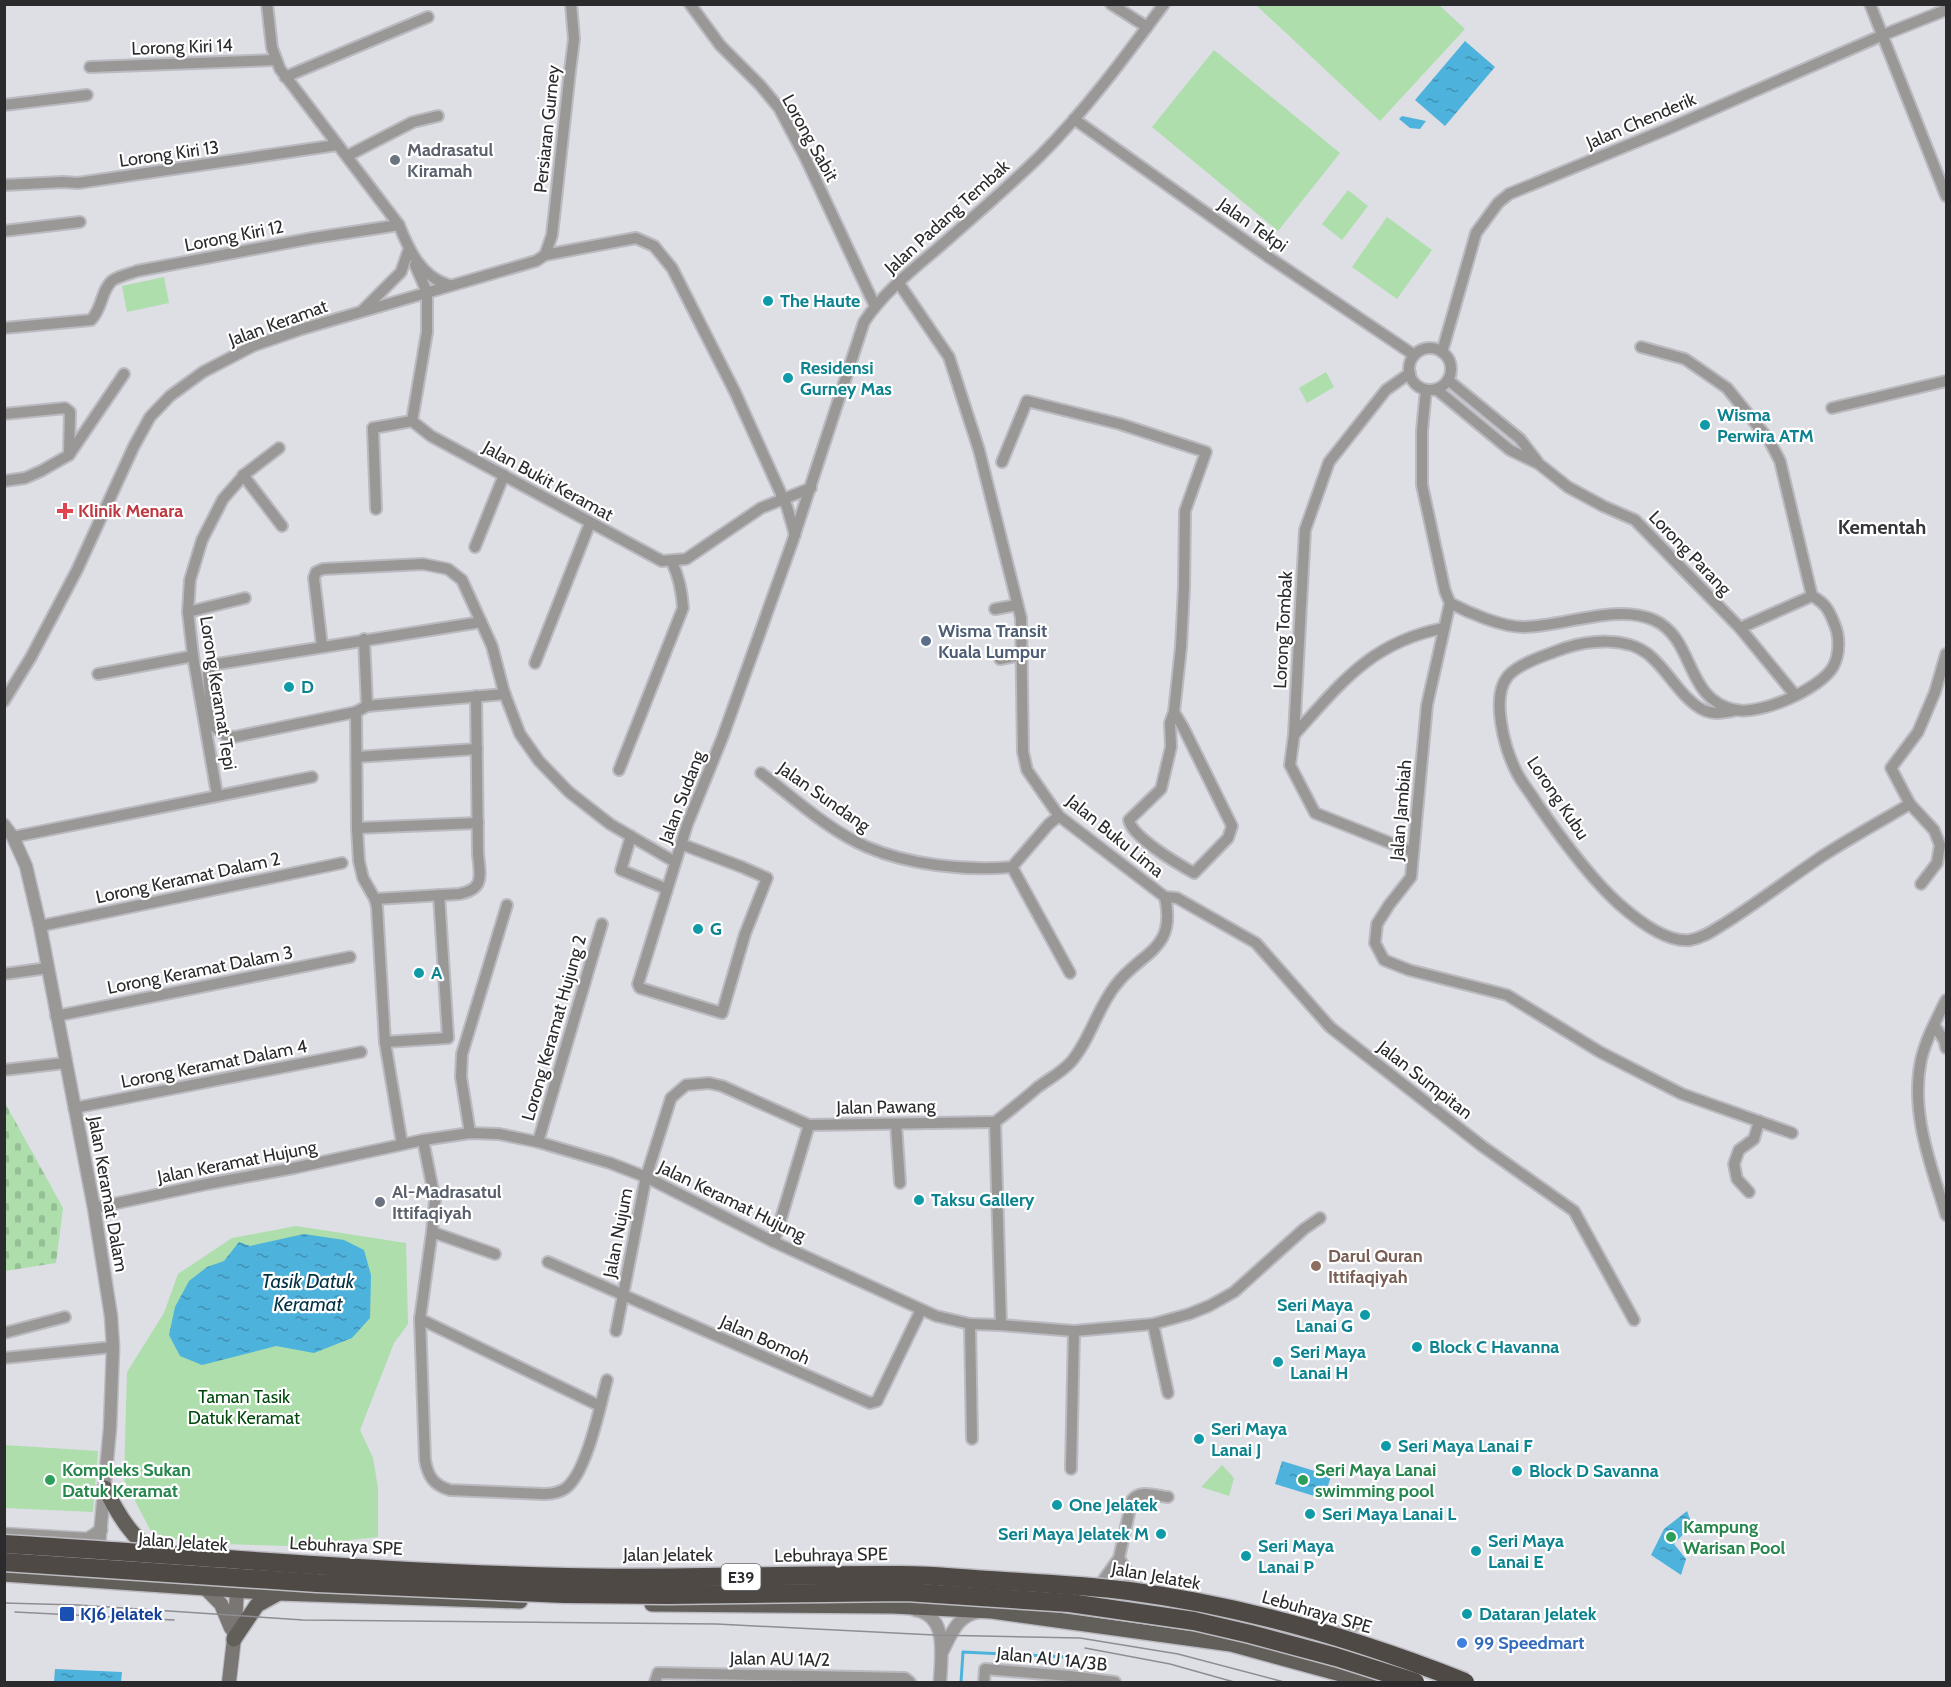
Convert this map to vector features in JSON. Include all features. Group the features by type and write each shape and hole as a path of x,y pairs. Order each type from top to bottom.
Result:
{"highway":[{"name":"Lebuhraya SPE","path":"4,1546 492,1575 668,1579 904,1575 1090,1587 1131,1591 1264,1618 1339,1638 1424,1666 1463,1683"},
{"name":"Lebuhraya SPE","path":"4,1562 317,1583 564,1594 906,1592 1070,1603 1194,1621 1336,1657 1415,1683"}],"main road":[{"path":"105,1488 129,1530 168,1562"},
{"name":"Jalan Jelatek","path":"4,1546 168,1562 216,1564 645,1575 918,1574 1100,1586 1139,1591 1260,1618 1381,1651 1463,1683"},
{"path":"216,1564 236,1579 234,1639 229,1683"},
{"path":"4,1574 279,1593 593,1603 940,1607 992,1611 1230,1644 1370,1683"},
{"path":"918,1574 926,1595 940,1607"},
{"path":"206,1589 221,1604 234,1639"},
{"path":"234,1639 257,1605 279,1593"}],"street":[{"path":"267,4 275,60 285,77 399,225 427,292 427,332 412,421 373,428 375,509"},
{"name":"Persiaran Gurney","path":"545,255 549,246 554,217 570,71 573,39 571,4"},
{"name":"Lorong Sabit","path":"690,4 720,45 760,85 779,108 806,159 875,306"},
{"path":"1110,4 1147,27"},
{"name":"Jalan Padang Tembak","path":"811,488 864,322 875,306 898,282 1040,156 1074,119 1164,4"},
{"path":"1870,4 1947,196"},
{"name":"Jalan Chenderik","path":"1442,352 1476,233 1498,203 1509,194 1665,130 1882,35 1947,10"},
{"path":"285,77 428,17"},
{"name":"Lorong Kiri 14","path":"90,68 275,60"},
{"path":"4,105 87,94"},
{"path":"347,156 413,122 438,116"},
{"name":"Jalan Tekpi","path":"1074,119 1267,256 1414,355"},
{"name":"Lorong Kiri 13","path":"4,185 78,183 337,145"},
{"path":"4,231 80,222"},
{"name":"Lorong Kiri 12","path":"4,328 91,320 98,313 105,291 112,281 137,271 313,238 399,225"},
{"path":"545,255 636,238 654,246 672,268 735,392 783,499 795,535"},
{"path":"409,249 432,279 451,285"},
{"name":"Jalan Keramat","path":"360,312 401,272 409,249"},
{"name":"Jalan Keramat","path":"4,701 31,657 72,580 134,446 150,417 170,396 203,372 253,346 536,261 545,255"},
{"name":"Jalan Buku Lima","path":"898,282 949,357 979,450 1021,618 1023,752 1027,770 1059,816 1165,897 1168,922 1165,934 1157,948 1144,957 1105,998 1085,1040 1071,1062 995,1122"},
{"path":"1641,347 1685,359 1727,388 1769,440 1780,461 1812,596 1740,628"},
{"path":"1431,390 1415,384 1410,373 1411,360 1414,355 1425,349 1437,349 1450,362 1451,374 1448,380 1431,390 1422,431 1422,485 1445,591 1450,603 1496,621 1521,627 1615,615 1653,620 1669,630 1680,643 1693,676 1706,695 1737,710"},
{"name":"Lorong Tombak","path":"1410,373 1386,390 1329,462 1305,530 1294,735 1290,765 1315,813 1413,852"},
{"path":"4,481 25,478 69,455 124,374"},
{"name":"Lorong Parang","path":"1448,380 1520,440 1539,464 1568,488 1635,520 1740,628 1795,695"},
{"path":"1832,408 1947,381"},
{"name":"Lorong Parang","path":"1431,390 1510,450 1539,464"},
{"path":"1002,462 1027,401 1120,424 1206,452 1185,511 1181,647 1174,712 1170,723 1171,747 1161,789 1129,820 1130,826 1150,844 1194,873 1228,838 1232,826 1174,712"},
{"path":"4,414 65,408 70,412 69,455"},
{"name":"Jalan Bukit Keramat","path":"412,421 431,436 590,523 662,561 672,562"},
{"name":"Lorong Keramat Tepi","path":"217,794 193,656 188,612 190,580 202,540 223,499 243,475 279,448"},
{"path":"243,475 282,526"},
{"path":"475,547 504,475"},
{"path":"619,770 683,608 682,591 672,562 686,559 761,508 811,488"},
{"name":"Jalan Sudang","path":"681,844 767,878 745,934 724,1010 721,1013 639,987 638,984 675,861 681,844 723,736 811,488"},
{"path":"535,663 590,523"},
{"path":"322,646 314,578 316,572 323,569 423,564 448,569 462,580 492,646 505,694 520,734 539,761 569,792 610,824 675,861"},
{"name":"Lorong Kubu","path":"1812,596 1823,602 1830,612 1837,630 1838,652 1832,668 1810,688 1780,703 1720,713 1705,711 1684,696 1659,664 1646,652 1630,645 1603,641 1565,648 1517,668 1508,676 1502,687 1500,705 1502,728 1517,773 1554,828 1619,904 1662,934 1687,940 1700,938 1742,912 1825,854 1910,804"},
{"path":"188,612 245,598"},
{"name":"Jalan Jambiah","path":"1450,603 1427,705 1411,877 1377,924 1375,943 1384,960 1409,970 1507,995 1600,1052 1682,1094 1792,1133"},
{"path":"995,609 1017,605"},
{"path":"481,622 211,665 208,674 213,726 225,735 234,736 356,712 368,705 505,694"},
{"path":"1294,735 1351,673 1388,645 1423,632 1444,628"},
{"path":"364,639 368,705"},
{"path":"1921,884 1937,863 1940,845 1934,830 1910,804 1891,768 1918,732 1935,692 1947,654"},
{"path":"1000,659 1022,655"},
{"path":"98,674 193,656"},
{"path":"375,898 471,892 477,886 480,878 476,696"},
{"path":"356,712 357,828 363,878 375,898 385,1042 402,1144"},
{"path":"357,757 477,749"},
{"name":"Jalan Sundang","path":"761,773 823,821 867,847 926,864 1012,867"},
{"path":"13,837 217,794 312,777"},
{"path":"1059,816 1049,824 1012,867 1070,973"},
{"path":"357,828 477,823"},
{"name":"Jalan Keramat Dalam","path":"4,825 13,837 26,866 40,926 94,1209 111,1316 113,1347 105,1488 96,1580"},
{"path":"631,836 621,870 667,889"},
{"name":"Lorong Keramat Dalam 2","path":"40,926 342,863"},
{"path":"385,1042 448,1038 439,895"},
{"name":"Jalan Sumpitan","path":"1165,897 1177,898 1256,943 1330,1027 1482,1146 1574,1211 1634,1320"},
{"path":"470,1133 461,1077 462,1054 507,905"},
{"name":"Lorong Keramat Hujung 2","path":"538,1142 602,924"},
{"name":"Lorong Keramat Dalam 3","path":"56,1016 350,957"},
{"path":"4,974 48,968"},
{"path":"1947,999 1934,1025 1922,1059 1918,1099 1925,1148 1947,1215"},
{"path":"1934,1025 1947,1048"},
{"name":"Lorong Keramat Dalam 4","path":"74,1108 361,1052"},
{"path":"4,1070 65,1063"},
{"name":"Jalan Pawang","path":"646,1177 671,1098 686,1085 709,1083 722,1086 808,1125 995,1122"},
{"path":"1749,1192 1737,1179 1734,1164 1739,1150 1754,1139 1759,1121"},
{"path":"995,1122 1001,1325"},
{"path":"896,1124 900,1183"},
{"path":"774,1242 808,1125"},
{"name":"Jalan Keramat Hujung","path":"94,1209 423,1140 470,1133 499,1134 538,1142 610,1163 646,1177 774,1242 936,1316 969,1324 1074,1331 1153,1324 1189,1314 1234,1292 1304,1229 1320,1218"},
{"path":"423,1140 434,1190 432,1232 420,1319 426,1460 427,1470 432,1480 439,1487 450,1490 544,1494 565,1489 580,1469 607,1380"},
{"name":"Jalan Nujum","path":"616,1331 646,1177"},
{"path":"432,1232 495,1254"},
{"name":"Jalan Bomoh","path":"548,1262 870,1403 877,1401 921,1310"},
{"path":"4,1333 64,1317"},
{"path":"420,1319 600,1406"},
{"path":"969,1324 972,1439"},
{"path":"1153,1324 1168,1393"},
{"path":"1071,1469 1074,1331"},
{"path":"4,1358 113,1347"},
{"path":"1100,1586 1120,1554 1135,1495 1168,1497"},
{"path":"4,1534 88,1539 101,1530"},
{"path":"1120,1554 1139,1591"},
{"path":"893,1606 921,1611 936,1622 940,1631 942,1652 940,1683"},
{"path":"942,1652 958,1623 965,1616 974,1612 992,1611"},
{"path":"1325,1636 1341,1632 1360,1622 1362,1646"},
{"name":"Jalan AU 1A/3B","path":"984,1683 985,1669 1115,1683"},
{"name":"Jalan AU 1A/2","path":"655,1683 658,1673 904,1678 910,1683"}],"green space":[{"path":"1256,5 1439,5 1465,29 1380,121"},
{"path":"1214,50 1340,153 1278,231 1152,127"},
{"path":"1348,190 1368,206 1342,240 1322,224"},
{"path":"1387,217 1432,250 1397,299 1352,267"},
{"path":"164,277 169,303 127,312 122,286"},
{"path":"1326,372 1334,387 1307,403 1299,388"},
{"path":"5,1103 63,1208 56,1263 5,1271"},
{"name":"Taman Tasik Datuk Keramat","path":"296,1226 406,1243 408,1324 394,1343 360,1430 373,1458 378,1488 378,1537 350,1540 332,1553 314,1548 311,1544 290,1546 191,1543 152,1533 124,1480 127,1372 164,1313 178,1274 232,1238"},
{"name":"Kompleks Sukan Datuk Keramat","path":"4,1445 98,1451 93,1512 5,1508"},
{"path":"1222,1465 1234,1478 1229,1496 1201,1487"}],"water":[{"path":"1465,41 1495,67 1445,126 1415,100"},
{"path":"1402,116 1426,121 1420,129 1410,128 1399,119"},
{"name":"Tasik Datuk Keramat","path":"304,1234 344,1240 364,1250 371,1275 370,1318 352,1338 314,1353 276,1346 202,1365 180,1356 169,1335 175,1307 189,1281 207,1267 224,1261 239,1242 250,1246"},
{"name":"Seri Maya Lanai swimming pool","path":"1282,1461 1331,1476 1324,1499 1275,1484"},
{"name":"Kampung Warisan Pool","path":"1687,1511 1692,1525 1674,1544 1686,1559 1681,1575 1651,1555 1664,1529"},
{"path":"55,1669 122,1672 121,1682 54,1682"}],"waterway":[{"path":"961,1682 963,1652 1067,1657"}],"tram line":[{"path":"4,1603 78,1605 303,1620 717,1624 934,1635 1080,1638 1178,1654 1284,1682"},
{"path":"15,1612 174,1620"},
{"path":"1085,1648 1170,1664 1234,1682"}],"place":[{"name":"Madrasatul Kiramah","path":"395,160"},
{"name":"The Haute","path":"768,301"},
{"name":"Residensi Gurney Mas","path":"788,378"},
{"name":"Wisma Perwira ATM","path":"1705,425"},
{"name":"Klinik Menara","path":"65,511"},
{"name":"Wisma Transit Kuala Lumpur","path":"926,641"},
{"name":"D","path":"289,687"},
{"name":"G","path":"698,929"},
{"name":"A","path":"419,973"},
{"name":"Taksu Gallery","path":"919,1200"},
{"name":"Al-Madrasatul Ittifaqiyah","path":"380,1202"},
{"name":"Darul Quran Ittifaqiyah","path":"1316,1266"},
{"name":"Seri Maya Lanai G","path":"1365,1315"},
{"name":"Block C Havanna","path":"1417,1347"},
{"name":"Seri Maya Lanai H","path":"1278,1362"},
{"name":"Seri Maya Lanai J","path":"1199,1439"},
{"name":"Seri Maya Lanai F","path":"1386,1446"},
{"name":"Block D Savanna","path":"1517,1471"},
{"name":"Kompleks Sukan Datuk Keramat","path":"50,1480"},
{"name":"Seri Maya Lanai swimming pool","path":"1303,1480"},
{"name":"One Jelatek","path":"1057,1505"},
{"name":"Seri Maya Lanai L","path":"1310,1514"},
{"name":"Seri Maya Jelatek M","path":"1161,1534"},
{"name":"Kampung Warisan Pool","path":"1671,1537"},
{"name":"Seri Maya Lanai E","path":"1476,1551"},
{"name":"Seri Maya Lanai P","path":"1246,1556"},
{"name":"KJ6 Jelatek","path":"67,1614"},
{"name":"Dataran Jelatek","path":"1467,1614"},
{"name":"99 Speedmart","path":"1462,1643"}],"district":[{"name":"Kementah","path":"1882,527"}]}
